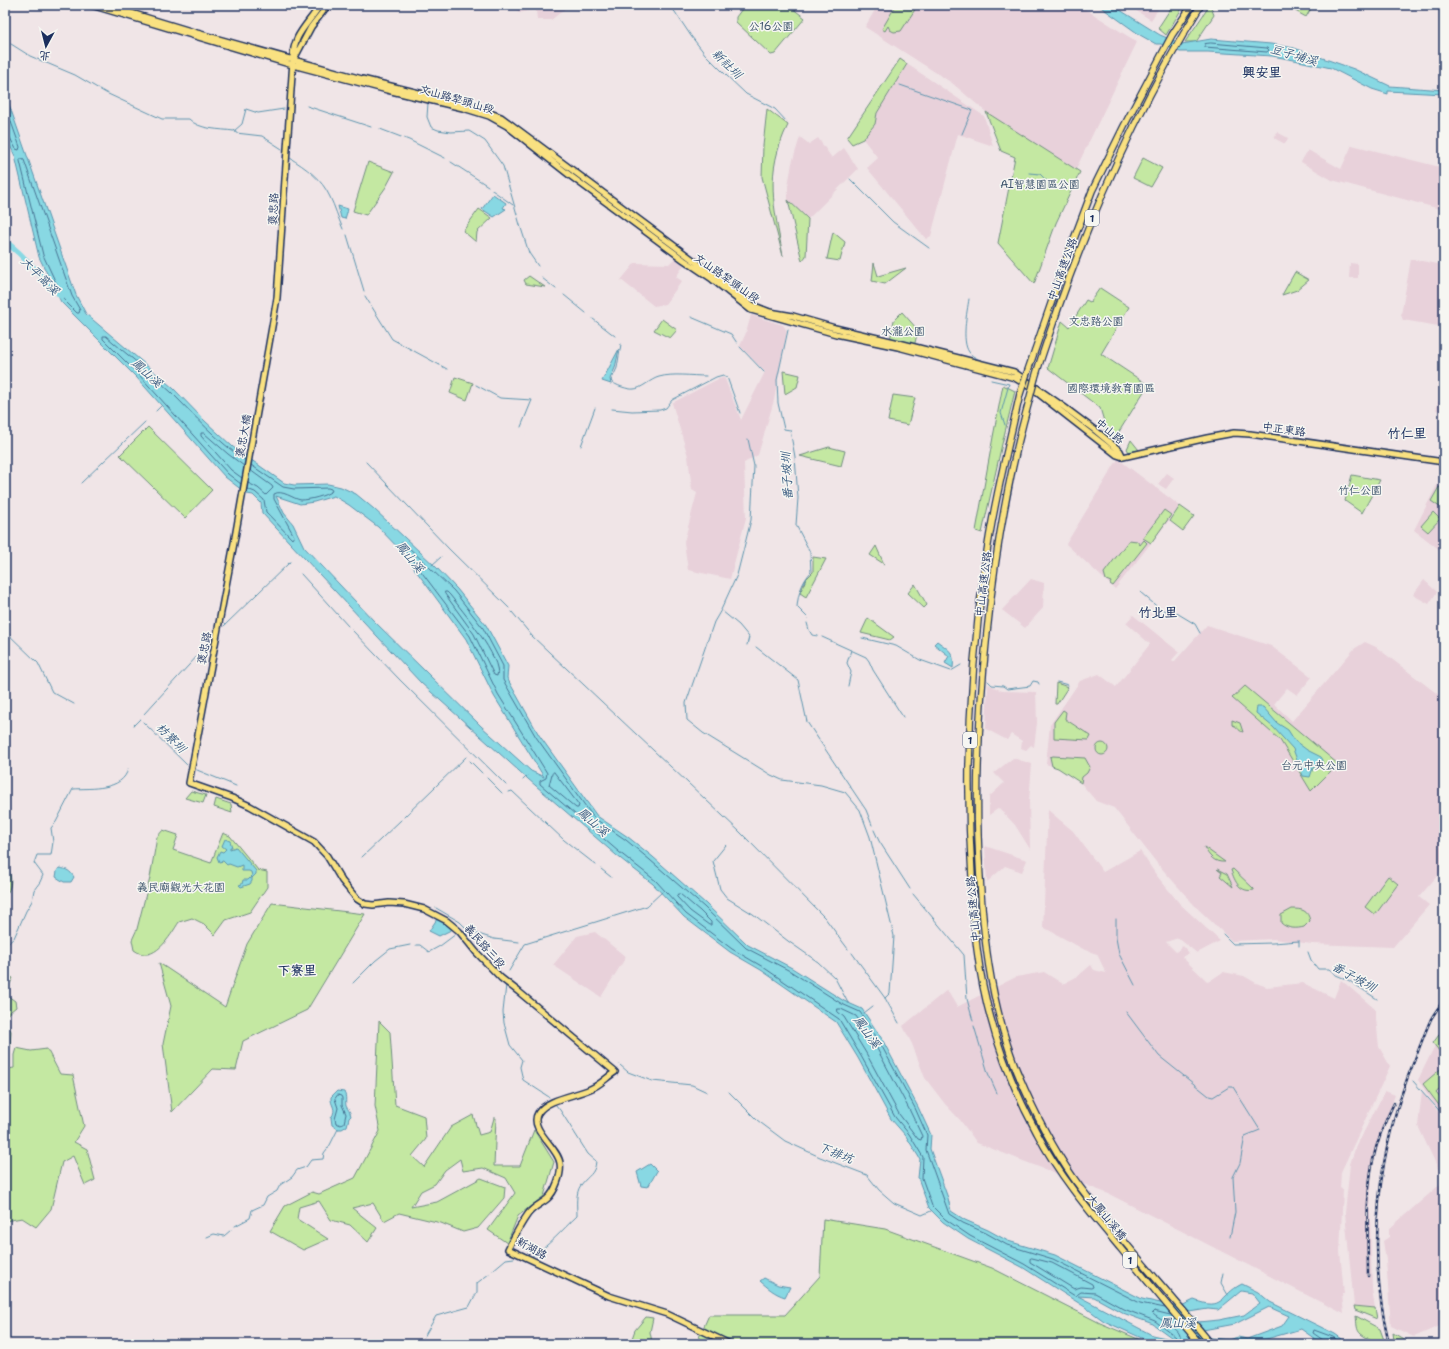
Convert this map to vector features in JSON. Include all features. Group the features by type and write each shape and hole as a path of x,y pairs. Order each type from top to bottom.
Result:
{"highway":[{"path":"1172,35 1189,5"},
{"name":"中山高速公路","path":"1062,1175 1037,1134 1013,1084 992,1025 977,948 970,855 969,756 971,702 978,623 985,565 996,500 1020,394 1066,260 1092,191 1172,35 1192,5"},
{"name":"中山高速公路","path":"1079,1186 1057,1152 1025,1091 998,1014 992,990 981,897 977,779 981,688 994,571 1017,444 1035,378 1072,270 1098,202 1126,142 1166,64 1201,5"},
{"name":"大鳳山溪橋","path":"1062,1175 1084,1204 1200,1344"},
{"name":"大鳳山溪橋","path":"1079,1186 1211,1344"}],"main road":[{"name":"文山路犂頭山段","path":"91,5 293,62 468,105 501,117 704,268 752,306 786,315"},
{"name":"文山路犂頭山段","path":"106,5 367,85 463,108 489,116 507,126 572,177 712,279 751,310 789,321"},
{"name":"褒忠路","path":"266,359 280,274 293,50 304,25 320,5"},
{"name":"褒忠路","path":"293,62 311,27 328,5"},
{"name":"中山路","path":"786,315 1014,372 1064,407 1120,451 1123,457"},
{"name":"中山路","path":"789,321 836,334 906,349 1015,378 1030,387 1117,455 1123,457"},
{"name":"褒忠大橋","path":"238,517 266,359"},
{"name":"中正東路","path":"1123,457 1234,433 1444,462"},
{"name":"褒忠路","path":"189,783 238,517"},
{"name":"義民路三段","path":"189,783 250,806 314,842 327,856 342,881 357,899 365,904 374,905 389,903 424,909 447,921 459,930 476,952 501,978 615,1072"},
{"name":"新湖路","path":"615,1072 592,1089 552,1102 537,1115 535,1121 537,1127 557,1153 560,1162 560,1172 548,1199 528,1214 508,1249 609,1296 666,1314 730,1344"}],"shaded area":[{"path":"513,5 570,5 551,20 537,20 536,9 519,13"},
{"path":"878,5 1079,5 1137,42 1074,173 986,112 952,83 865,27"},
{"path":"1127,5 1161,5 1151,20"},
{"path":"907,64 984,116 993,146 958,134 931,236 926,239 867,168 878,158 863,139 875,124 877,113"},
{"path":"1277,132 1288,138 1285,144 1274,138"},
{"path":"800,137 809,144 818,138 832,158 844,148 858,169 808,219 788,200 788,186 792,163"},
{"path":"1352,145 1444,168 1444,210 1332,180 1301,162 1308,150 1341,169"},
{"path":"675,258 684,265 676,277 682,281 665,304 654,306 621,280 635,263 669,264"},
{"path":"1411,259 1444,265 1444,327 1403,320 1401,315"},
{"path":"1350,263 1358,264 1358,278 1349,278"},
{"path":"751,315 783,325 787,331 774,400 758,455 744,463 746,518 730,579 688,570 684,542 697,493 692,490 688,456 672,403 722,377 725,379 741,420 765,372 740,346 746,333"},
{"path":"1444,387 1444,411 1436,410 1438,401 1441,402"},
{"path":"1118,459 1180,506 1115,589 1066,544"},
{"path":"1167,473 1174,478 1166,489 1158,484"},
{"path":"1437,485 1444,486 1444,553 1414,530"},
{"path":"1031,579 1044,583 1043,608 1025,628 1002,610"},
{"path":"1424,580 1437,592 1429,604 1413,595"},
{"path":"1133,615 1179,652 1172,660 1174,662 1207,625 1271,646 1312,677 1297,695 1287,688 1274,704 1292,721 1354,649 1365,642 1376,647 1444,699 1444,868 1419,897 1429,905 1393,947 1312,944 1274,939 1232,941 1196,907 1156,862 1114,808 1096,801 1079,781 1058,768 1046,764 1050,725 1080,681 1099,674 1116,687 1150,644 1126,623"},
{"path":"988,684 1002,691 1036,692 1037,723 1034,747 1031,745 1026,750 1021,748 1022,741 1011,734 1007,740 986,729"},
{"path":"1013,758 1032,764 1029,801 1030,849 1015,825 999,808 989,815 989,797 1004,783 994,773"},
{"path":"1048,810 1073,831 1103,872 1140,851 1157,876 1180,904 1220,941 1197,953 1178,938 1166,942 1176,952 1183,946 1189,953 1182,957 1208,982 1223,972 1244,976 1267,987 1303,983 1334,998 1341,980 1375,1009 1379,1047 1390,1066 1341,1172 1340,1188 1343,1190 1340,1251 1344,1294 1342,1294 1344,1314 1109,1194 977,1143 925,1078 912,1044 903,1026 947,990 957,1007 1016,977 1044,972 1063,984 1078,976 1091,965 1094,970 1106,973 1097,954 1085,950 1043,927"},
{"path":"985,846 1027,860 1022,872 1005,866 987,882"},
{"path":"595,932 626,957 601,997 553,965 577,936"},
{"path":"1444,1027 1444,1118 1418,1080"},
{"path":"1385,1091 1395,1095 1381,1133 1372,1170 1370,1210 1372,1289 1375,1308 1354,1306 1345,1213 1350,1164 1355,1149"},
{"path":"1422,1091 1444,1119 1444,1181 1418,1126"},
{"path":"1444,1181 1444,1324 1414,1337 1391,1326 1386,1260 1383,1241 1389,1237 1389,1229"}],"green space":[{"name":"公16公園","path":"745,5 788,5 805,18 775,54 771,55 736,22 736,17"},
{"path":"896,5 918,5 901,31 894,32 890,30 888,26 885,31 882,29"},
{"path":"1173,5 1184,5 1166,35 1158,28"},
{"path":"1210,5 1214,15 1196,42 1185,42"},
{"path":"1292,5 1313,5 1306,17 1290,8"},
{"path":"900,59 907,64 877,113 875,124 863,139 852,144 847,138"},
{"path":"767,109 788,125 776,159 773,175 774,205 783,256 762,177 763,146"},
{"name":"AI智慧園區公園","path":"986,112 1080,172 1056,223 1034,284 998,243 1015,157 1001,151"},
{"path":"1143,158 1162,168 1151,187 1133,178"},
{"path":"368,162 394,172 386,187 366,215 353,211"},
{"path":"788,200 808,219 806,256 802,261"},
{"path":"479,209 492,218 477,232 476,242 463,231"},
{"path":"833,232 845,242 840,261 827,259"},
{"path":"874,263 878,276 906,268 885,284 872,281"},
{"path":"1295,272 1309,280 1297,290 1282,295"},
{"path":"529,276 545,287 526,284 524,280"},
{"name":"國際環境教育園區","path":"1100,288 1129,307 1101,354 1148,385 1112,443 1101,435 1106,428 1100,408 1048,368 1062,321 1069,327 1086,300 1090,302"},
{"name":"水瀧公園","path":"902,312 918,330 914,347 890,340 894,320"},
{"path":"662,319 677,330 670,338 654,330"},
{"path":"783,371 800,375 797,387 785,394"},
{"path":"455,377 473,383 467,400 450,393"},
{"path":"1003,385 1015,391 982,533 976,531"},
{"path":"893,395 915,398 908,425 888,421"},
{"path":"148,427 212,490 185,518 120,455"},
{"path":"1131,440 1139,450 1129,452 1127,449"},
{"path":"829,447 845,451 841,466 800,456"},
{"name":"竹仁公園","path":"1352,475 1380,480 1362,513 1345,501"},
{"path":"1439,487 1444,489 1444,510 1431,501"},
{"path":"1180,506 1194,516 1183,531 1170,521"},
{"path":"1164,510 1171,515 1151,543 1143,538"},
{"path":"1433,512 1440,519 1428,532 1421,526"},
{"path":"1129,540 1137,541 1140,545 1144,540 1147,543 1113,586 1110,584 1111,582 1106,580 1104,573"},
{"path":"876,546 884,564 870,555"},
{"path":"813,557 826,559 806,597 800,593 806,579 813,572"},
{"path":"915,584 927,605 924,608 908,593"},
{"path":"868,618 894,637 890,640 861,633"},
{"path":"1056,683 1068,687 1057,704 1055,704"},
{"name":"台元中央公園","path":"1245,686 1338,764 1311,791 1280,740 1232,698"},
{"path":"1063,710 1066,712 1065,719 1091,736 1089,740 1054,738 1054,722"},
{"path":"1232,720 1240,723 1243,732 1236,726 1232,725"},
{"path":"1102,743 1106,745 1108,749 1106,753 1102,755 1098,753 1096,749 1098,745"},
{"path":"1050,757 1085,758 1090,767 1087,773 1082,777 1081,783 1058,768 1052,766"},
{"path":"191,791 206,795 203,803 185,798"},
{"path":"216,799 231,804 232,813 214,807"},
{"name":"義民廟觀光大花園","path":"163,830 178,835 173,850 211,863 223,833 230,836 258,870 267,872 267,887 250,912 226,920 215,935 204,924 192,918 179,922 161,947 148,954 141,954 134,950 132,940 137,929 150,878 157,837"},
{"path":"1204,847 1225,862 1212,858"},
{"path":"5,859 10,873 11,882 5,896"},
{"path":"1217,869 1227,874 1233,887 1220,876 1222,873"},
{"path":"1233,869 1254,890 1245,890 1239,886 1234,879 1231,870"},
{"path":"1388,876 1398,884 1375,915 1365,907"},
{"path":"272,903 365,914 307,1010 243,1041 236,1070 213,1069 172,1112 163,1044 171,1006 159,963 225,1007 247,944"},
{"path":"1292,909 1299,909 1308,914 1310,921 1304,927 1292,928 1281,923 1281,915"},
{"path":"5,975 13,978 5,993"},
{"path":"5,994 15,1001 16,1007 5,1016"},
{"path":"5,1021 11,1031 10,1048 5,1051"},
{"path":"379,1021 390,1032 395,1105 424,1116 426,1139 412,1156 424,1167 451,1127 473,1115 479,1135 490,1132 494,1118 496,1118 494,1166 520,1166 534,1130 554,1162 544,1196 518,1216 507,1243 488,1230 515,1193 506,1178 483,1168 463,1171 460,1159 445,1170 435,1184 421,1191 411,1207 437,1202 481,1178 505,1187 504,1198 478,1228 463,1232 441,1223 399,1213 384,1221 373,1203 352,1208 377,1228 368,1242 350,1225 331,1220 319,1201 299,1207 297,1219 328,1239 303,1250 270,1231 285,1206 312,1192 319,1194 355,1178 380,1131 375,1106"},
{"path":"1444,1028 1444,1066 1443,1056 1433,1043"},
{"path":"16,1048 31,1051 47,1049 60,1074 73,1075 84,1126 74,1142 87,1149 95,1180 85,1185 73,1156 62,1162 51,1209 36,1227 22,1218 5,1221 5,1075 7,1077 8,1069 14,1068 14,1055"},
{"path":"1444,1066 1444,1084 1436,1093 1444,1102 1444,1112 1423,1084"},
{"path":"823,1219 885,1229 992,1268 1100,1323 1150,1344 696,1344 709,1315 785,1315 820,1276"},
{"path":"1354,1306 1375,1308 1377,1319 1355,1310"},
{"path":"1356,1316 1380,1329 1384,1340 1394,1340 1393,1333 1407,1341 1390,1343 1376,1341 1365,1337 1358,1330"},
{"path":"646,1317 653,1318 650,1332 651,1344 630,1344 635,1330"}],"water":[{"name":"豆子埔溪","path":"1098,5 1112,5 1160,35 1182,44 1211,39 1271,44 1294,48 1354,69 1390,86 1444,90 1444,94 1388,91 1388,94 1372,89 1331,68 1272,56 1208,52 1180,52 1161,44 1156,44 1140,35"},
{"name":"鳳山溪","path":"5,93 76,295 86,314 173,388 233,447 284,483 294,485 328,484 341,487 356,494 374,509 435,566 457,589 486,625 508,666 507,678 539,735 597,816 628,837 653,857 706,904 748,945 792,968 844,1001 862,1009 882,1039 931,1135 930,1149 948,1198 951,1211 965,1220 1008,1241 1055,1255 1142,1299 1179,1307 1194,1300 1211,1304 1221,1301 1235,1288 1242,1284 1258,1292 1270,1302 1335,1334 1349,1344 1322,1344 1301,1329 1256,1342 1263,1344 1155,1344 1104,1321 1085,1307 1022,1267 968,1239 943,1222 929,1208 918,1178 920,1159 906,1136 891,1119 858,1058 836,1022 761,970 730,952 684,917 653,884 616,855 528,779 421,683 262,513 261,503 253,495 247,494 225,477 137,378 61,302 39,257 15,156 5,135","holes":["276,496 300,504 314,502 334,496 349,505 378,527 403,553 466,639 494,696 544,777 531,771 481,726 374,621 304,547 293,524 284,513","1241,1291 1252,1293 1260,1303 1244,1315 1219,1320 1198,1322 1189,1312 1208,1309 1218,1310","1078,1296 1094,1297 1123,1313 1153,1324 1175,1340 1152,1335","1269,1307 1289,1316 1282,1326 1247,1339 1238,1337 1228,1340 1211,1338 1203,1330 1235,1324"]},
{"path":"493,194 506,203 503,208 506,209 494,217 482,209"},
{"path":"338,206 348,209 345,219 341,218"},
{"path":"619,349 615,368 610,379 611,384 602,381"},
{"path":"937,641 952,655 953,668 945,663 949,656 934,644"},
{"path":"1257,707 1263,707 1277,723 1288,730 1295,741 1307,750 1321,757 1323,760 1322,764 1313,768 1310,777 1303,776 1293,749 1273,727 1256,713"},
{"path":"225,839 230,841 232,847 230,847 230,849 236,847 256,871 256,874 252,878 250,884 241,887 239,885 242,884 243,880 248,880 252,876 251,872 249,871 242,871 242,865 237,867 229,864 227,865 223,861 219,862 217,857 220,851 223,852 226,849 222,846"},
{"path":"59,868 71,873 74,877 71,882 64,882 56,877"},
{"path":"437,919 445,922 453,929 439,936 429,931"},
{"path":"337,1091 344,1092 346,1097 346,1106 351,1116 347,1126 342,1129 338,1129 332,1125 331,1118 334,1109 331,1097"},
{"path":"650,1164 657,1171 648,1187 641,1186 637,1172"},
{"path":"764,1278 778,1285 790,1287 785,1297 781,1296 760,1281"}],"waterway":[{"name":"新社圳","path":"669,5 705,54 726,75 746,94 775,109 787,122"},
{"path":"11,44 30,56 75,75 106,93 162,119 189,119 193,123 204,127 234,131 242,124 246,109 258,113 284,109"},
{"path":"900,85 972,110 962,134"},
{"path":"428,103 427,117 431,127 438,130 451,132 469,131 485,141 503,166 529,253 538,266"},
{"path":"307,106 371,127"},
{"path":"380,129 409,140 445,158"},
{"path":"235,131 236,133 262,136 282,149"},
{"path":"290,158 308,170 323,185 332,201 343,229"},
{"path":"451,162 488,186"},
{"path":"1029,173 1040,174 1047,181 1052,183"},
{"name":"新社圳","path":"850,179 893,222 929,248"},
{"path":"492,190 513,205"},
{"path":"347,235 364,291"},
{"name":"大平窩溪","path":"5,241 19,253 61,296"},
{"path":"542,278 556,289"},
{"path":"564,295 586,313"},
{"path":"365,296 392,339 447,369"},
{"name":"新社圳","path":"969,299 965,326 965,341 969,352 977,359 987,363"},
{"path":"691,317 731,334 737,343"},
{"path":"593,319 615,336"},
{"name":"番子坡圳","path":"788,330 777,380 778,403 784,429 790,430 795,457 798,498 796,525 810,552 811,572 801,588 797,607 808,618"},
{"path":"621,344 617,368 611,381 622,387 637,389 656,378 664,376 706,376"},
{"path":"740,347 764,372"},
{"path":"612,409 632,411 660,410 666,408 672,400 716,377 723,375 727,377 740,413"},
{"name":"新社圳","path":"991,380 1009,384 1001,413 1005,425"},
{"path":"476,385 500,398 532,400 521,427"},
{"path":"156,411 161,406"},
{"path":"581,446 595,408"},
{"path":"81,483 145,422"},
{"path":"748,439 754,466 751,520 737,575 714,622 686,703 687,720 703,733 771,775 782,780 821,785 845,792 860,810 870,837 894,936 890,993 885,998"},
{"path":"366,462 449,549 509,608"},
{"path":"432,565 441,557"},
{"path":"224,626 290,562"},
{"path":"301,574 348,626"},
{"name":"新社圳","path":"1140,592 1161,610 1175,612 1195,624 1200,633"},
{"path":"1440,604 1444,606"},
{"path":"722,611 739,625 749,637 747,645"},
{"path":"512,612 532,636 740,832 825,918 848,949"},
{"path":"807,623 812,635 818,636"},
{"path":"352,630 506,785"},
{"name":"枋寮圳","path":"5,631 38,663 52,692 74,704"},
{"path":"822,637 866,657 903,717"},
{"name":"番子坡圳","path":"862,638 896,646 920,660 951,671 961,665"},
{"path":"144,714 211,641"},
{"path":"756,647 798,680 807,722 866,810 872,825"},
{"path":"848,686 851,672 847,663 851,650"},
{"name":"番子坡圳","path":"988,681 992,685 1003,686 1007,689 1030,686 1033,681 1038,682 1039,684"},
{"path":"1057,682 1068,685"},
{"path":"207,700 210,685"},
{"name":"枋寮圳","path":"134,725 140,719"},
{"name":"枋寮圳","path":"143,722 187,765"},
{"path":"404,817 466,757"},
{"path":"470,761 482,773"},
{"path":"5,946 14,938 32,901 34,890 43,875 34,863 37,855 51,855 53,842 51,828 56,822 73,789 97,788 113,785 125,776 128,769"},
{"name":"枋寮圳","path":"197,770 236,786"},
{"path":"523,780 527,776"},
{"path":"487,778 502,793"},
{"path":"509,792 512,791 564,840 596,865"},
{"path":"362,857 401,820"},
{"path":"874,830 879,841 910,889"},
{"path":"726,845 713,861 720,889 727,898 753,914 818,962 835,978 848,1003"},
{"path":"601,869 611,877"},
{"path":"509,971 525,944 647,906 662,892"},
{"path":"913,894 964,955 967,999 973,1021"},
{"name":"枋寮圳","path":"436,908 460,922 469,931"},
{"path":"1116,919 1116,938 1119,954 1135,985"},
{"path":"466,934 469,931 494,939 519,942"},
{"path":"416,945 420,945 429,952 458,934"},
{"name":"番子坡圳","path":"1223,934 1233,944 1299,941 1299,946"},
{"path":"353,983 375,961 390,949 410,945"},
{"name":"番子坡圳","path":"1308,952 1311,960 1318,969 1329,969 1336,975 1348,980 1377,999"},
{"path":"852,953 885,998 899,1023"},
{"path":"506,985 503,1012 504,1023 510,1045 522,1060 520,1067 523,1080 549,1097"},
{"path":"864,1013 873,1006"},
{"path":"1126,1012 1159,1056 1209,1096 1213,1097 1229,1087 1233,1087 1260,1130 1245,1136 1240,1163 1233,1177 1235,1212 1230,1237"},
{"path":"974,1026 988,1073 997,1093"},
{"name":"下排坑","path":"620,1065 628,1072 652,1081 692,1085 707,1092"},
{"name":"番子坡圳","path":"1413,1081 1444,1116"},
{"name":"下排坑","path":"729,1092 757,1120 785,1141 820,1157 867,1175 879,1190 894,1203 922,1215 931,1211"},
{"path":"531,1257 550,1243 577,1216 579,1188 593,1172 596,1161 588,1154 555,1104"},
{"path":"235,1226 250,1218 252,1210 263,1205 267,1197 277,1191 280,1185 292,1177 297,1170 306,1167 311,1160 323,1159 324,1153 338,1129"},
{"path":"207,1237 214,1234 224,1236 231,1230"},
{"path":"493,1270 506,1259 514,1258"},
{"path":"1223,1273 1221,1283 1228,1295"},
{"path":"417,1344 424,1337 436,1316 469,1307 477,1292 477,1283 489,1274"}],"railway":[{"path":"1389,1344 1382,1308 1378,1272 1377,1235 1379,1199 1384,1163 1402,1093 1429,1024 1444,999"},
{"path":"1368,1276 1370,1174 1379,1138 1394,1103"}],"district":[{"name":"興安里","path":"1262,72"},
{"name":"竹仁里","path":"1407,433"},
{"name":"竹北里","path":"1158,612"},
{"name":"下寮里","path":"297,970"}],"park label":[{"name":"文忠路公園","path":"1096,321"}]}
